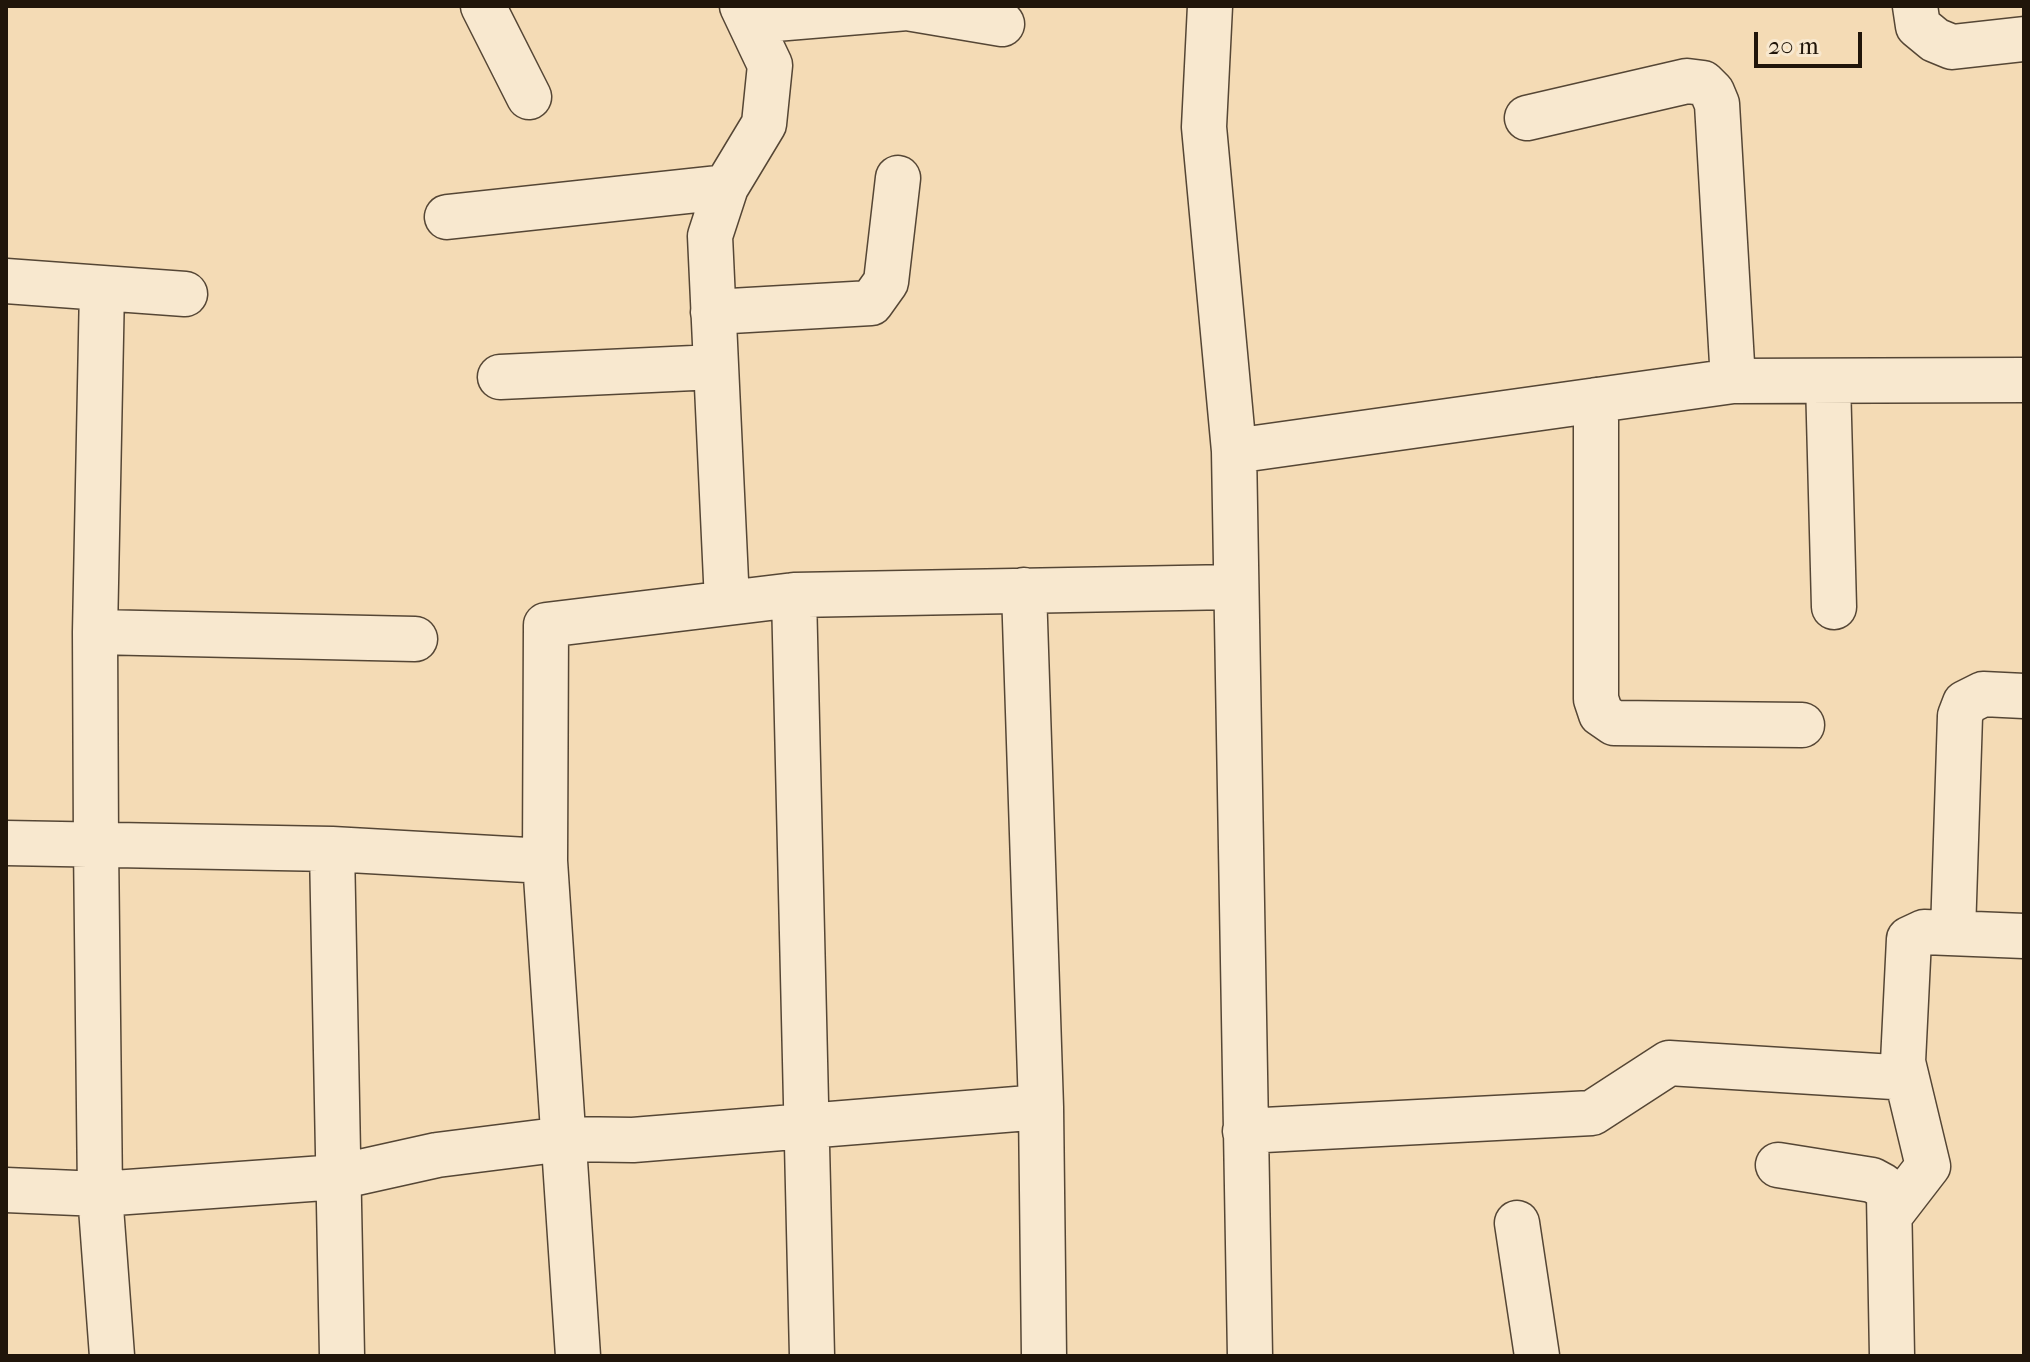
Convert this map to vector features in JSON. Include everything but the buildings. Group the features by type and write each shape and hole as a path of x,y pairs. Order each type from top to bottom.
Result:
{"street":[{"path":"483,6 529,97"},
{"path":"1210,6 1204,127 1234,451 1234,587 1250,1356"},
{"path":"1915,6 1918,26 1935,40 1952,47 2024,39"},
{"path":"727,602 710,236 726,187 764,124 769,97 770,65 747,13 907,8 1002,24"},
{"path":"1527,118 1687,81 1703,83 1712,92 1717,104 1733,381"},
{"path":"713,312 871,303 886,282 898,178"},
{"path":"447,217 726,187"},
{"path":"6,281 185,294"},
{"path":"102,288 95,632 96,844 100,1194 112,1356"},
{"path":"500,377 715,367"},
{"path":"1234,451 1733,381 2024,380"},
{"path":"1828,381 1834,607"},
{"path":"1596,400 1596,699 1601,714 1614,723 1802,725"},
{"path":"578,1356 545,861 546,625 794,595 1234,587"},
{"path":"1024,590 1041,1107 1044,1356"},
{"path":"794,595 812,1356"},
{"path":"95,632 415,639"},
{"path":"1953,932 1960,716 1965,703 1983,694 2024,696"},
{"path":"6,843 332,849 545,861"},
{"path":"332,849 342,1356"},
{"path":"1891,1214 1928,1166 1903,1062 1906,949 1909,939 1924,932 2024,936"},
{"path":"1245,1131 1592,1113 1669,1063 1893,1077 1903,1062"},
{"path":"6,1190 100,1194 338,1177 437,1155 564,1139 633,1140 1041,1107"},
{"path":"1778,1165 1872,1180 1883,1186 1889,1196 1892,1356"},
{"path":"1517,1223 1537,1356"}]}
